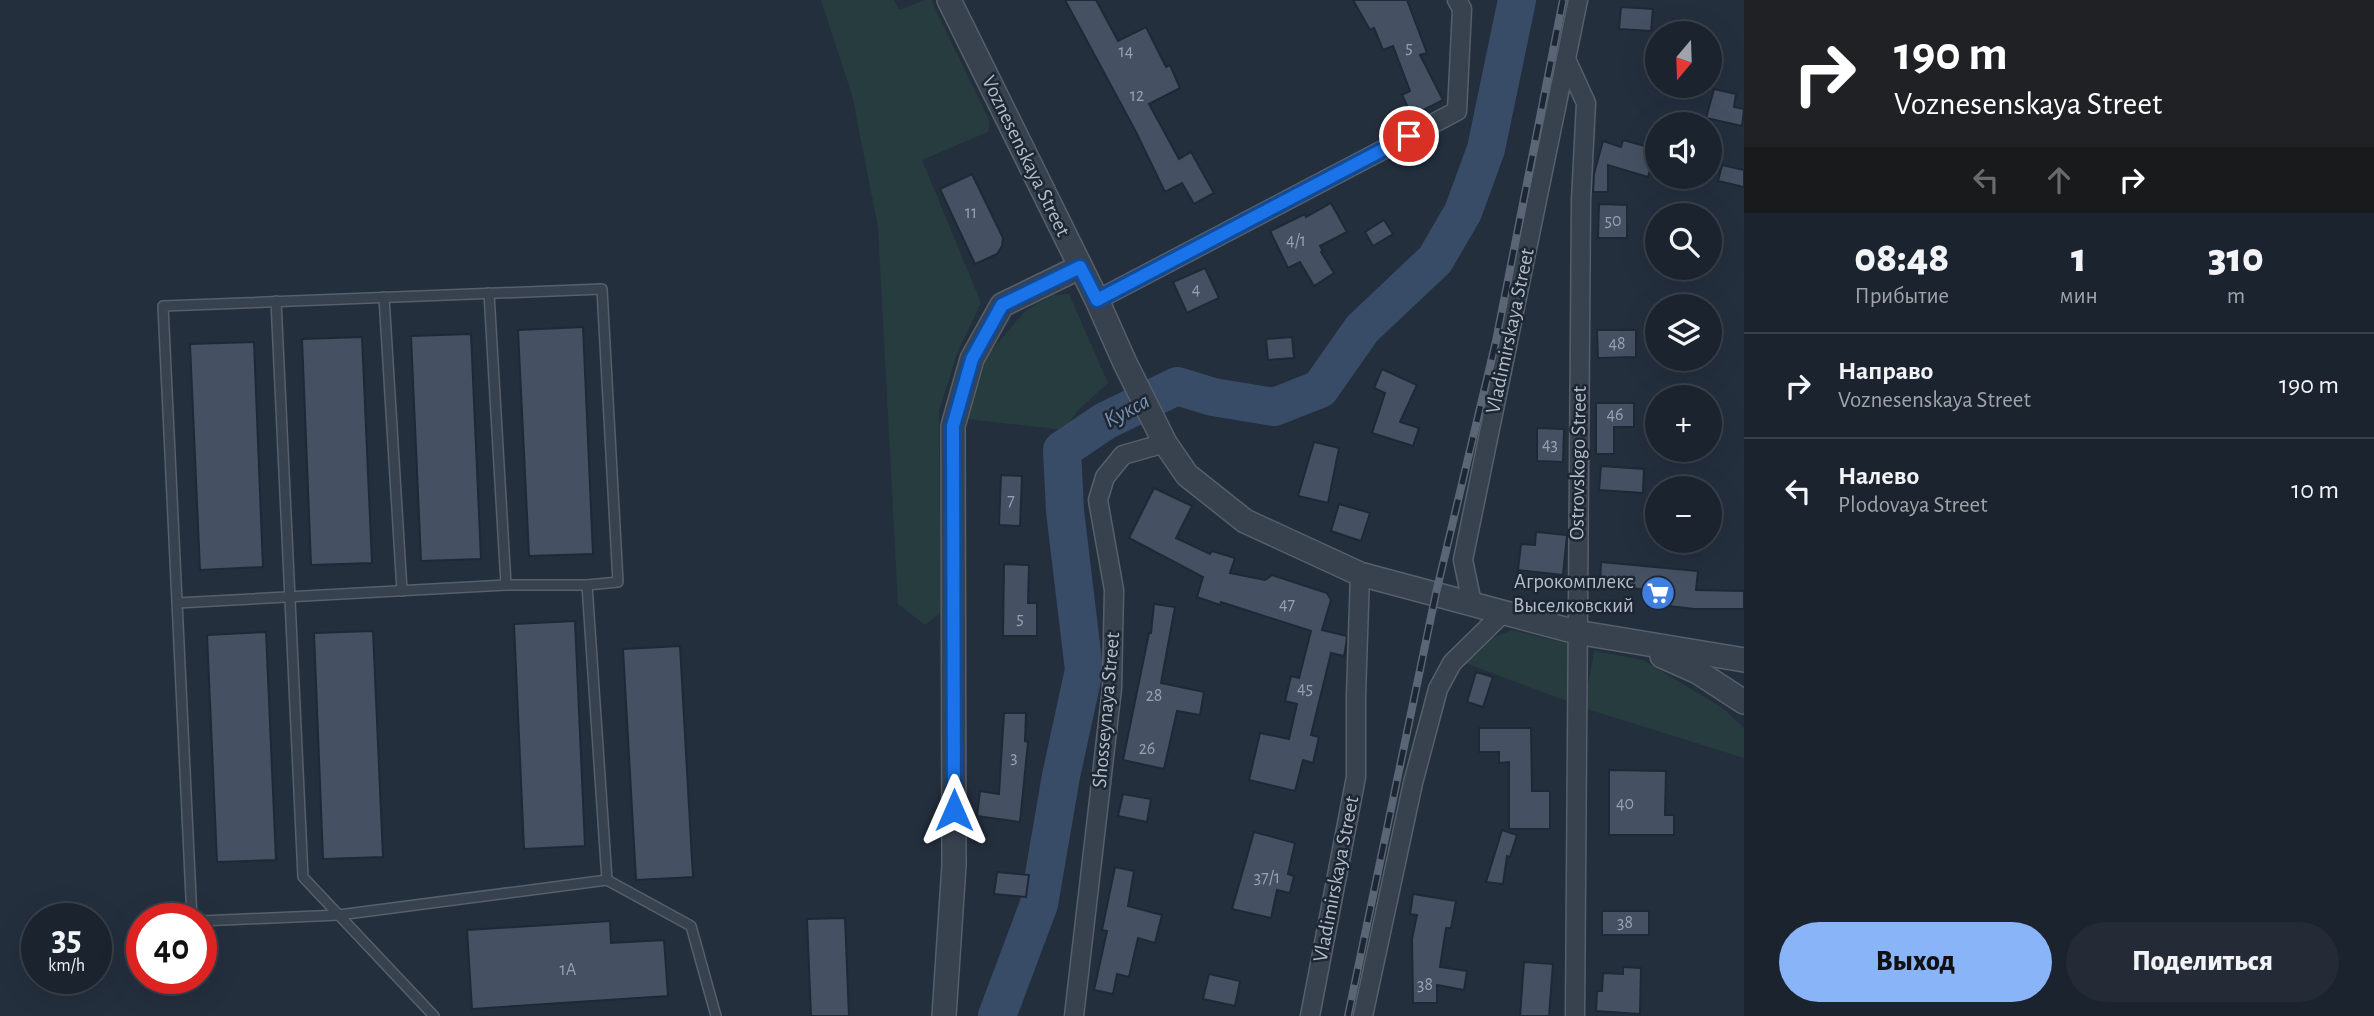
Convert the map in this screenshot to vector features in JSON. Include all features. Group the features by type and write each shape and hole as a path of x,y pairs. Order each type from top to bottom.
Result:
{"street":[{"name":"Voznesenskaya Street","path":"949,0 1160,434 1187,475 1245,521 1360,574 1576,632 1634,643"},
{"path":"1566,59 1578,0"},
{"path":"1097,300 1457,111 1462,3"},
{"name":"Vladimirskaya Street","path":"1472,603 1463,560 1566,59"},
{"name":"Ostrovskogo Street","path":"1566,59 1586,103 1581,200 1575,1016"},
{"path":"944,1016 954,865 953,426 972,359 1002,305 1080,267"},
{"name":"Shosseynaya Street","path":"1074,1016 1112,688 1114,590 1098,500 1105,477 1124,455 1160,434"},
{"name":"Vladimirskaya Street","path":"1310,1016 1356,777 1360,574"},
{"path":"1363,1016 1413,783 1438,689 1452,663 1504,612"},
{"path":"1634,643 1744,660"},
{"path":"1634,643 1698,672 1744,702"}],"lane":[{"path":"177,603 290,599 506,585 587,585 618,582 602,289 163,306 177,603 191,903"},
{"path":"489,293 506,585"},
{"path":"384,297 402,592"},
{"path":"276,301 303,877 433,1016"},
{"path":"587,585 607,880"},
{"path":"217,920 339,915 607,880 691,926 716,1016"}],"green space":[{"path":"821,0 894,0 899,10 931,0 990,122 988,132 922,160 981,303 958,351 939,411 941,612 925,625 898,604 878,227 852,95"},
{"path":"1069,294 1108,383 1078,410 1064,430 967,419 987,356 1025,311 1052,295"},
{"path":"1512,630 1569,644 1567,701 1463,662 1492,638"},
{"path":"1594,651 1643,660 1724,709 1744,728 1744,758 1584,708"}],"building":[{"path":"1065,0 1096,0 1118,41 1146,27 1166,67 1170,65 1180,88 1149,104 1179,159 1191,152 1214,193 1194,204 1182,183 1165,192"},
{"path":"1353,0 1407,0 1427,53 1420,55 1443,100 1412,116 1402,95 1410,91 1393,46 1383,50 1374,28 1370,30"},
{"path":"1621,7 1653,9 1652,21 1645,21 1645,31 1619,29"},
{"path":"1722,91 1736,94 1734,107 1744,109 1742,126 1722,122 1722,112 1708,112 1712,98 1722,98"},
{"path":"1623,140 1645,146 1645,176 1608,165 1608,192 1593,192 1594,174 1603,141 1621,147"},
{"path":"1722,165 1744,170 1744,187 1722,182"},
{"path":"972,174 1003,238 997,254 975,264 940,189"},
{"path":"1331,203 1347,232 1320,246 1334,273 1314,286 1300,262 1288,268 1270,231 1305,214 1306,217"},
{"path":"1599,204 1627,205 1627,238 1598,238"},
{"path":"1384,220 1393,234 1373,246 1365,232"},
{"path":"1205,268 1219,298 1187,313 1173,282"},
{"path":"583,327 593,554 529,556 518,330"},
{"path":"1597,330 1636,330 1636,357 1598,358"},
{"path":"471,334 481,559 421,561 411,336"},
{"path":"362,337 372,563 311,565 302,339"},
{"path":"1292,337 1294,358 1268,360 1266,339"},
{"path":"254,342 263,567 200,570 190,344"},
{"path":"1382,369 1417,385 1400,422 1419,428 1413,446 1372,433 1385,393 1374,388"},
{"path":"1596,403 1634,403 1634,427 1614,427 1614,454 1596,454"},
{"path":"1537,428 1564,429 1563,462 1537,461"},
{"path":"1314,442 1339,448 1328,503 1298,496"},
{"path":"1601,466 1644,469 1643,493 1599,490"},
{"path":"1001,475 1022,476 1020,526 999,525"},
{"path":"1154,488 1192,506 1176,538 1210,554 1212,551 1235,558 1230,573 1265,580 1272,575 1327,593 1331,600 1322,630 1347,636 1344,656 1331,653 1311,735 1319,737 1313,763 1303,760 1295,791 1249,780 1260,733 1289,739 1297,704 1285,701 1291,676 1299,678 1311,631 1197,597 1203,577 1129,538"},
{"path":"1339,504 1370,513 1361,541 1331,531"},
{"path":"1536,532 1567,535 1563,575 1518,570 1521,544 1535,545"},
{"path":"1601,562 1698,571 1696,590 1744,591 1744,609 1694,609 1652,604 1653,590 1600,586"},
{"path":"1004,564 1029,565 1028,603 1037,603 1037,636 1003,636"},
{"path":"1154,604 1175,607 1161,683 1204,692 1200,715 1177,711 1164,769 1123,760 1151,633"},
{"path":"575,621 585,846 524,849 514,624"},
{"path":"373,631 383,857 323,859 314,633"},
{"path":"266,632 276,860 217,862 207,635"},
{"path":"680,646 693,877 636,880 623,649"},
{"path":"1476,672 1493,677 1483,707 1467,702"},
{"path":"1004,713 1026,713 1025,741 1028,742 1020,822 977,816 980,791 999,794"},
{"path":"1479,728 1531,728 1532,791 1550,791 1550,829 1509,829 1509,762 1499,763 1499,752 1479,752"},
{"path":"1609,770 1666,771 1665,815 1674,815 1674,835 1609,835"},
{"path":"1123,794 1151,799 1147,822 1118,816"},
{"path":"1502,830 1517,835 1510,857 1507,856 1503,884 1486,882"},
{"path":"1254,832 1295,843 1288,874 1294,876 1290,893 1277,890 1271,918 1232,909"},
{"path":"1115,867 1134,871 1128,906 1162,915 1155,943 1138,938 1129,977 1117,974 1113,994 1094,990 1107,931 1102,930"},
{"path":"997,872 1029,875 1026,897 994,894"},
{"path":"1413,894 1456,901 1451,928 1446,928 1440,967 1467,971 1464,990 1437,985 1437,1003 1413,1003 1412,939 1417,915 1410,914"},
{"path":"1602,911 1649,911 1649,935 1602,935"},
{"path":"845,918 849,1016 811,1016 807,919"},
{"path":"610,921 611,943 664,940 668,996 472,1009 467,930"},
{"path":"1524,962 1553,964 1549,1016 1520,1016"},
{"path":"1623,967 1641,968 1640,1014 1596,1011 1597,991 1602,991 1603,973 1623,974"},
{"path":"1209,974 1240,981 1235,1006 1203,999"}],"waterway":[{"name":"Кукса","path":"997,1016 1039,904 1061,776 1084,670 1065,511 1062,450 1105,421 1177,386 1213,397 1274,407 1320,389 1362,329 1435,260 1463,212 1486,149 1517,0"}],"railway":[{"path":"1348,1016 1436,593 1496,341 1563,0"}],"place":[{"name":"Агрокомплекс Выселковский","path":"1658,593"}],"route":[{"path":"954,810 953,426 972,359 1002,305 1080,267 1097,300 1409,136"}]}
